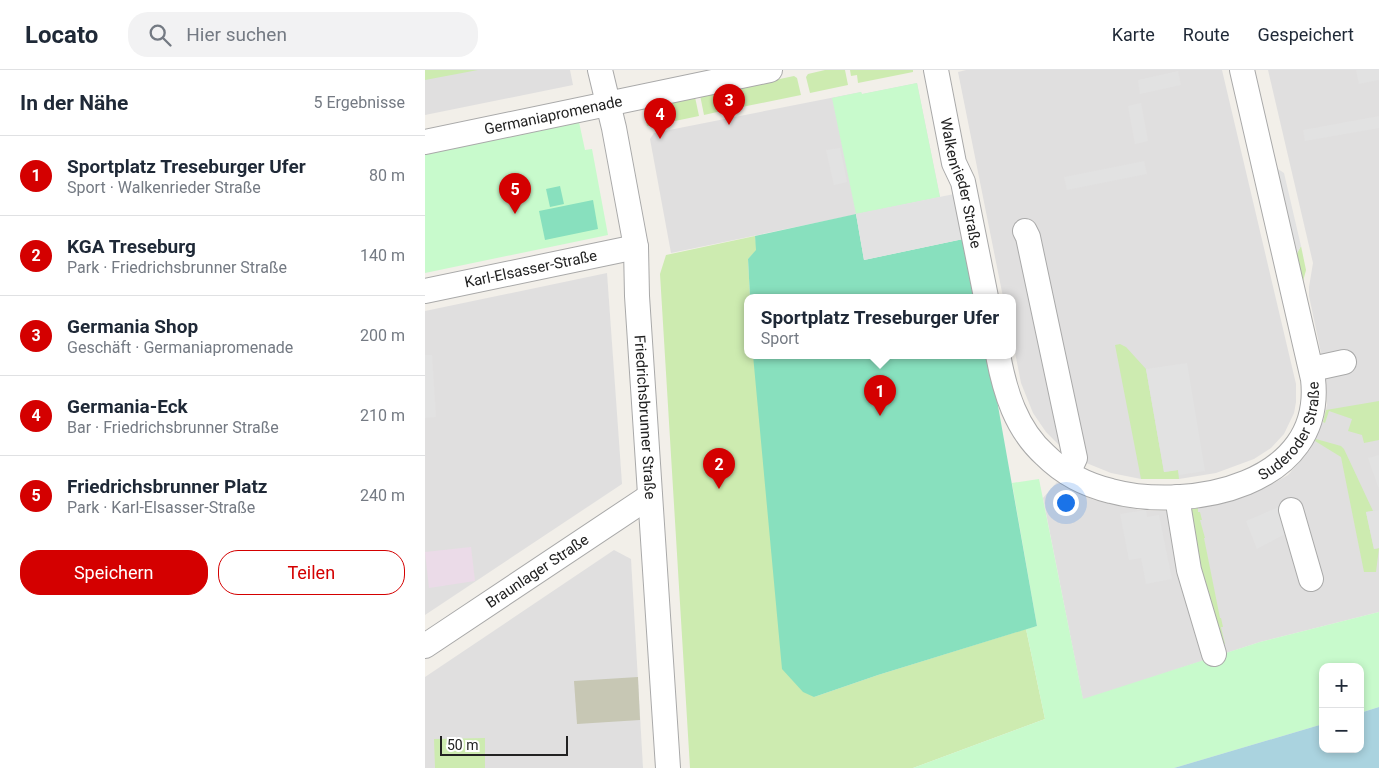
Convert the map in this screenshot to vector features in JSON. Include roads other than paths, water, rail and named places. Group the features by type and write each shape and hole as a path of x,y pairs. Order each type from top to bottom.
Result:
{"street":[{"name":"Friedrichsbrunner Straße","path":"600,70 614,128 637,247 637,296 668,768"},
{"name":"Germaniapromenade","path":"425,142 770,70"},
{"name":"Walkenrieder Straße","path":"936,70 955,163 963,182 985,294"},
{"name":"Suderoder Straße","path":"998,359 1011,405 1028,437 1045,455 1068,473 1096,487 1118,493 1159,498 1206,494 1238,486 1269,471 1285,460 1301,441 1311,420 1315,398 1312,369 1242,70"},
{"path":"1025,231 1028,237 1075,458 1068,473"},
{"name":"Karl-Elsasser-Straße","path":"425,291 637,247"},
{"path":"1312,369 1344,362"},
{"name":"Braunlager Straße","path":"425,646 650,496"},
{"path":"1177,497 1189,570 1214,654"},
{"path":"1291,510 1311,580"}],"water":[{"path":"1379,707 1379,768 1174,768 1319,725 1319,753 1364,753 1364,712"}],"place":[{"name":"Germania Shop","path":"729,125"},
{"name":"Germania-Eck","path":"660,139"},
{"name":"Friedrichsbrunner Platz","path":"515,214"},
{"name":"Sportplatz Treseburger Ufer","path":"880,416"},
{"name":"KGA Treseburg","path":"719,489"}]}
